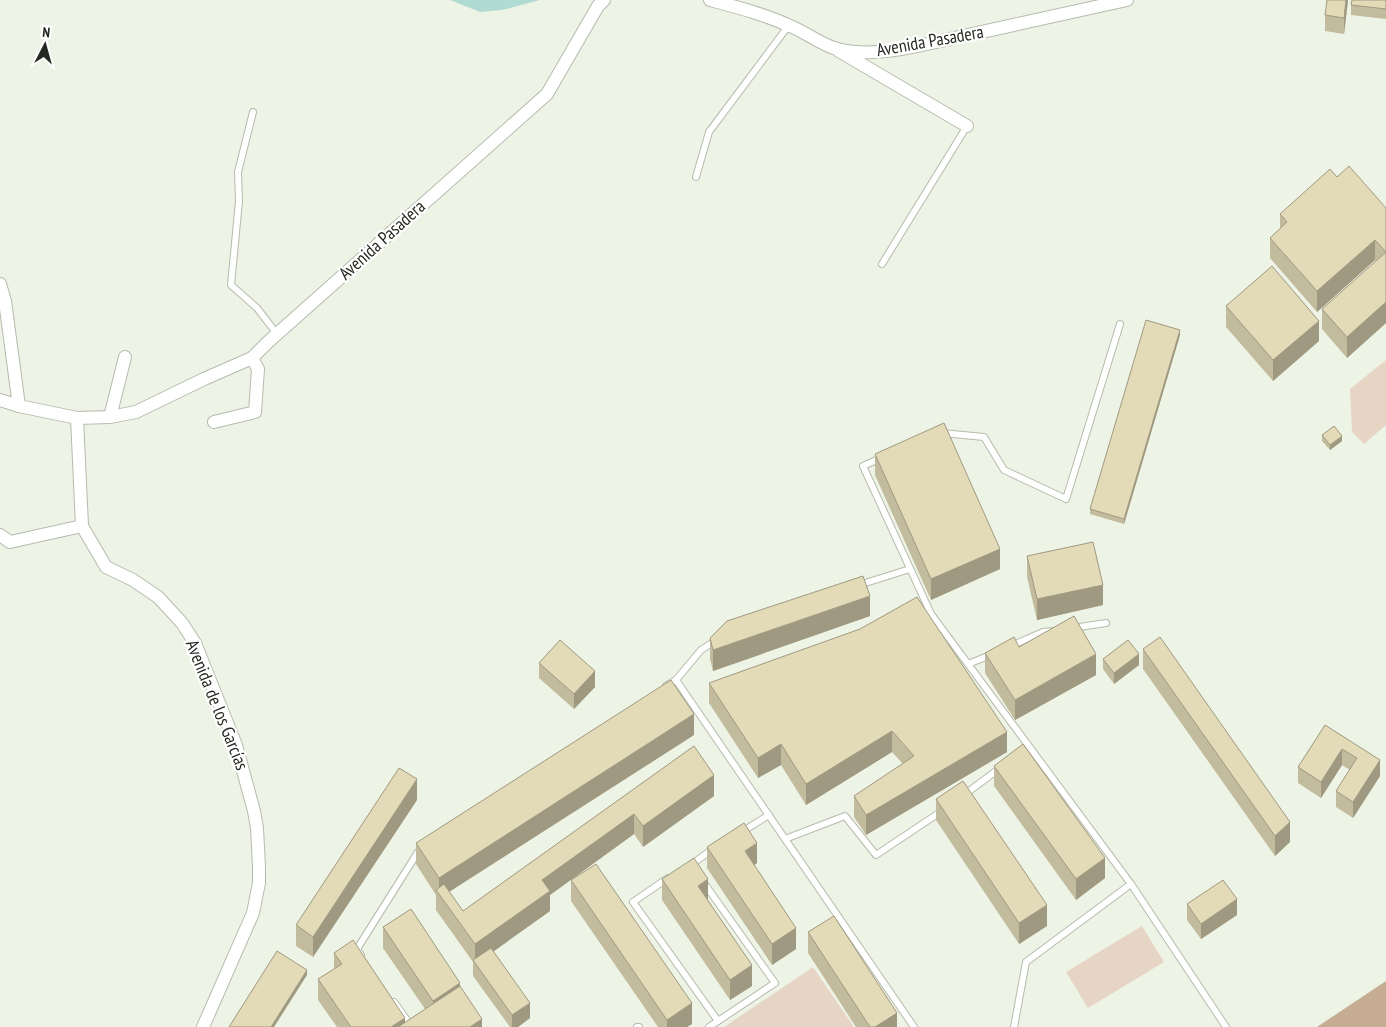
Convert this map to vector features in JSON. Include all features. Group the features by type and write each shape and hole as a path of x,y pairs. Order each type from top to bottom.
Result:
{"street":[{"name":"Avenida Pasadera","path":"0,400 76,418 110,417 136,412 252,358 546,94 598,6 604,0"},
{"name":"Avenida Pasadera","path":"710,0 789,25 834,48 865,51 898,50 1127,0"},
{"path":"834,48 967,126"},
{"path":"0,284 5,301 19,406"},
{"path":"110,417 126,356"},
{"path":"214,422 254,412 258,369 252,358"},
{"name":"Avenida de los Garcías","path":"76,418 82,526 106,567 126,576 147,589 169,608 195,643 236,745 258,828 259,867 256,899 247,929 203,1027"},
{"path":"0,535 10,542 82,526"}],"lane":[{"path":"696,177 709,132 789,25"},
{"path":"254,112 238,172 239,201 232,285 257,308 277,334"},
{"path":"882,264 967,126"},
{"path":"935,432 984,437 1004,470 1066,498 1120,324"},
{"path":"887,455 863,466 931,614 1131,884 1226,1027"},
{"path":"855,586 910,569"},
{"path":"1070,628 1106,624"},
{"path":"968,664 1043,632 1061,630"},
{"path":"660,690 676,680 701,650 723,636"},
{"path":"676,680 914,1027"},
{"path":"1022,751 1029,746"},
{"path":"956,801 1008,762"},
{"path":"785,839 845,816 876,855 948,807"},
{"path":"737,834 769,815"},
{"path":"682,869 721,844"},
{"path":"368,964 357,949 418,852 426,847"},
{"path":"690,864 696,872"},
{"path":"674,874 633,902 718,1020"},
{"path":"701,880 775,983 709,1027"},
{"path":"1014,1027 1026,962 1131,884"},
{"path":"388,994 409,1023"}],"shaded area":[{"path":"1386,360 1386,425 1364,444 1352,432 1350,389"},
{"path":"1142,926 1164,962 1088,1008 1066,972"},
{"path":"813,967 854,1027 724,1027"},
{"path":"1386,981 1386,1027 1317,1027"}],"water":[{"path":"450,0 540,0 502,10 480,12"}],"building":[{"path":"1327,0 1346,0 1344,18 1325,15"},
{"path":"1352,0 1386,0 1386,9 1351,5"},
{"path":"1349,166 1386,208 1386,252 1375,240 1317,291 1270,238 1287,222 1280,214 1330,169 1337,177"},
{"path":"1386,252 1386,302 1347,337 1322,309"},
{"path":"1272,266 1319,321 1273,360 1226,306"},
{"path":"1146,320 1180,330 1124,519 1090,509"},
{"path":"944,423 1000,549 931,579 875,454"},
{"path":"1334,426 1342,436 1330,445 1322,435"},
{"path":"1093,542 1103,585 1037,599 1027,556"},
{"path":"863,576 870,596 713,650 710,638 727,621"},
{"path":"917,597 1007,732 866,815 854,796 914,756 892,731 806,784 781,744 758,758 709,683 860,629"},
{"path":"1074,616 1096,654 1015,700 985,653 1014,637 1019,647"},
{"path":"1160,637 1290,822 1275,836 1143,649"},
{"path":"560,640 595,671 574,694 539,663"},
{"path":"1128,640 1139,654 1114,673 1103,659"},
{"path":"671,680 694,714 439,878 416,843"},
{"path":"1325,725 1380,760 1353,802 1336,791 1357,758 1342,749 1321,782 1298,767"},
{"path":"1023,744 1105,858 1076,879 994,766"},
{"path":"694,746 714,775 643,826 634,814 542,880 550,891 475,944 436,890 444,884 463,911"},
{"path":"399,768 417,779 313,937 296,925"},
{"path":"963,781 1047,905 1019,923 936,799"},
{"path":"744,823 757,843 745,851 796,928 772,944 707,847"},
{"path":"694,858 708,879 698,886 752,965 730,980 662,879"},
{"path":"596,864 692,1003 667,1020 571,880"},
{"path":"1223,880 1237,899 1201,924 1187,904"},
{"path":"411,909 460,983 433,1001 383,927"},
{"path":"834,916 897,1013 875,1027 870,1027 808,932"},
{"path":"353,940 405,1018 391,1027 351,1027 318,979 342,964 334,953"},
{"path":"491,948 530,1003 512,1015 473,960"},
{"path":"277,951 307,970 271,1027 229,1027"},
{"path":"460,986 482,1019 470,1027 398,1027"}]}
